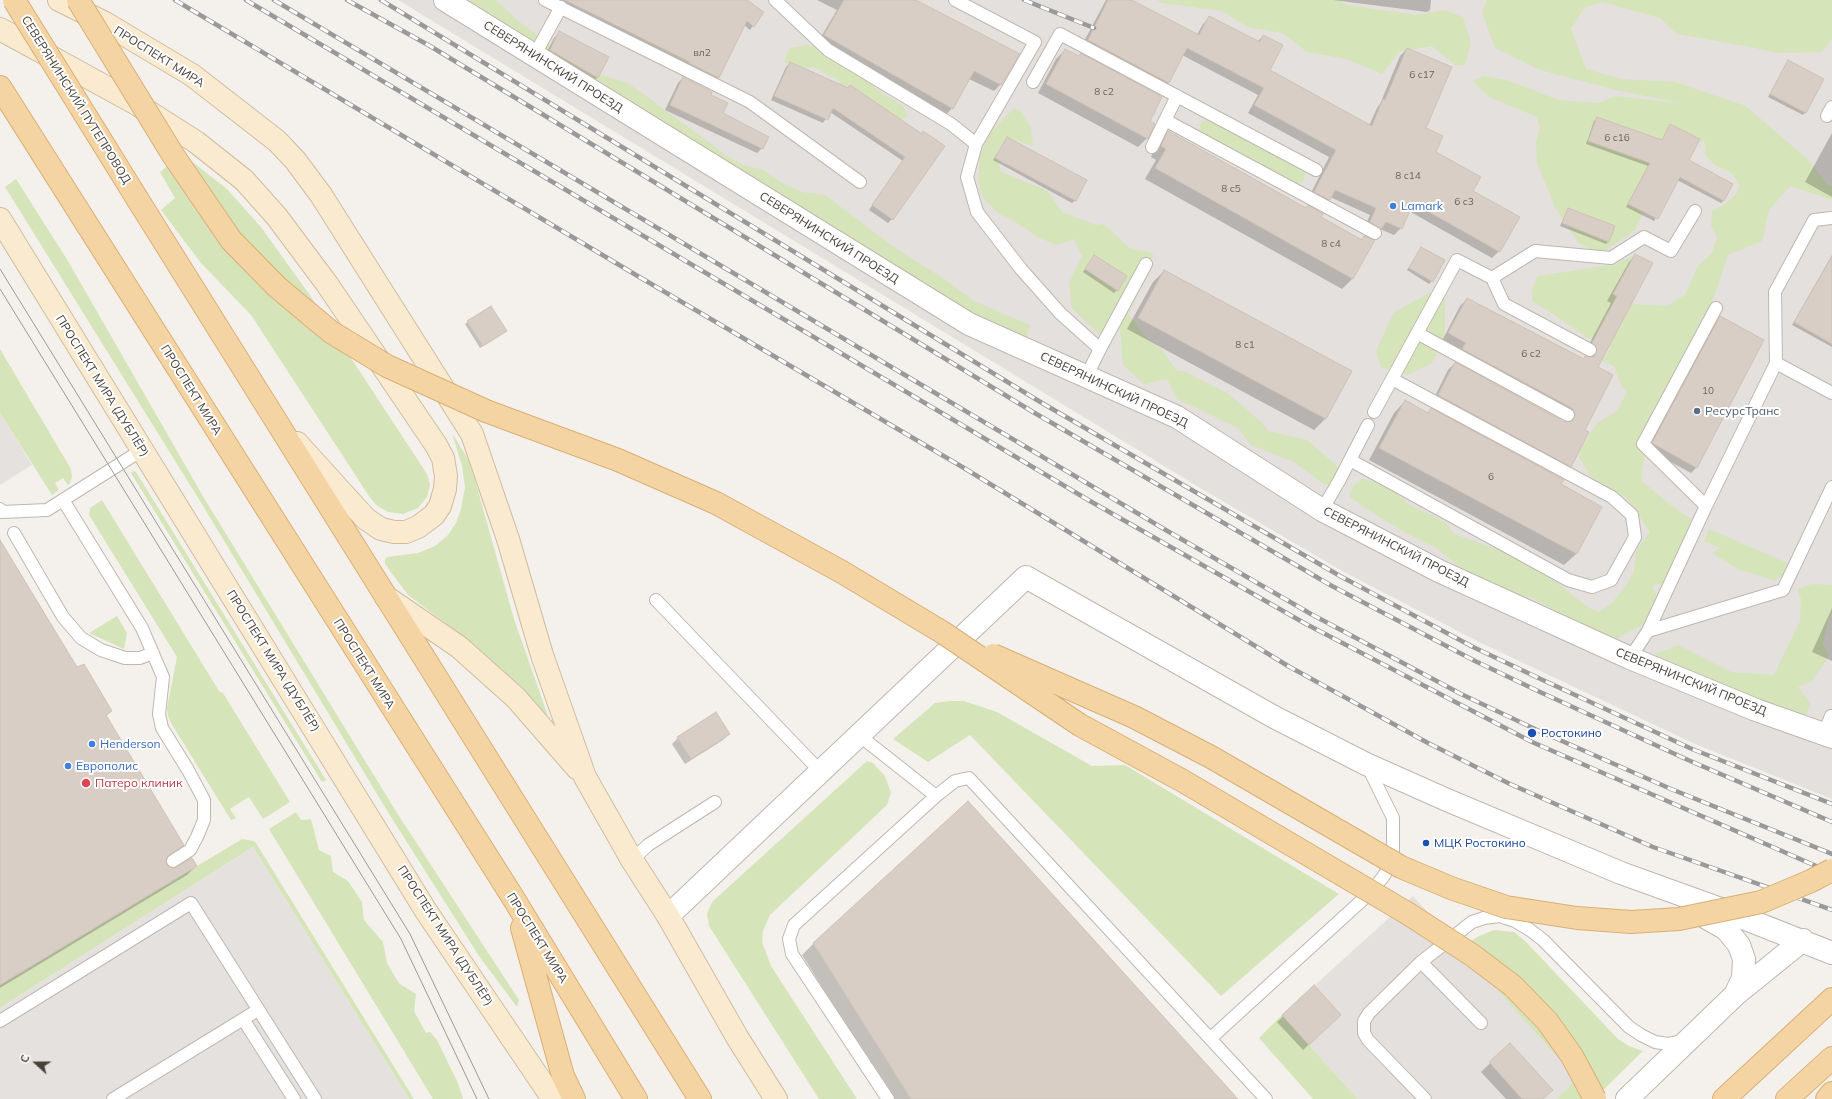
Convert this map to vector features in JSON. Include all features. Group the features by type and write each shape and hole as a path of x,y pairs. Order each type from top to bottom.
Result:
{"main road":[{"name":"СЕВЕРЯНИНСКИЙ ПУТЕПРОВОД","path":"14,0 138,200"},
{"name":"ПРОСПЕКТ МИРА","path":"59,0 105,23 192,76 277,141 295,160 321,195 472,434 508,539 542,654 585,776 632,860 668,916 737,1037 776,1099"},
{"path":"78,0 174,155 231,240 277,287 331,332 387,366 486,411 618,460 716,503 842,572 942,632 1080,726 1183,781 1407,913 1472,955 1513,986 1547,1021 1572,1056 1595,1099"},
{"path":"0,29 135,103 196,142 244,180 277,217 327,284 436,445 443,458 446,476 445,489 440,506 434,515 418,527 406,532 394,532 381,529 366,520 356,510 276,419"},
{"name":"ПРОСПЕКТ МИРА","path":"0,87 512,896 636,1099"},
{"name":"ПРОСПЕКТ МИРА","path":"138,200 700,1099"},
{"name":"ПРОСПЕКТ МИРА (ДУБЛЁР)","path":"0,219 422,904 553,1099"},
{"name":"ПРОСПЕКТ МИРА","path":"386,598 459,647 516,698 585,776"},
{"path":"942,632 1134,717 1211,757 1401,867 1451,888 1506,907 1577,918 1631,922 1679,919 1761,902 1811,881 1832,870"},
{"path":"512,896 538,981 563,1076 574,1099"},
{"path":"461,964 563,1099"},
{"path":"1724,1099 1832,999"},
{"path":"1787,1099 1832,1058"},
{"path":"1827,1099 1832,1093"}],"street":[{"name":"СЕВЕРЯНИНСКИЙ ПРОЕЗД","path":"444,0 969,324 1177,417 1322,510 1440,571 1630,658 1756,710 1829,729"},
{"path":"668,916 860,736 1026,577 1274,717 1366,764 1447,800 1621,873 1803,940 1832,953"},
{"path":"1621,873 1726,929 1739,945 1744,959 1743,978 1735,995"},
{"path":"1627,1099 1735,995 1803,940"}],"lane":[{"path":"545,0 750,102 860,182"},
{"path":"775,0 828,50 951,124 976,144"},
{"path":"955,0 1035,42 976,144 968,177 977,212 1021,269 1060,313 1100,349"},
{"path":"534,56 561,8"},
{"path":"1033,82 1060,34 1316,170"},
{"path":"1152,147 1177,96"},
{"path":"1165,120 1375,233"},
{"path":"1492,278 1535,251 1611,258 1644,236 1671,251 1695,211"},
{"path":"1630,658 1648,631 1706,506 1776,363 1775,292 1814,220 1832,218"},
{"path":"1374,412 1456,260 1492,278 1504,304 1590,350"},
{"path":"1086,377 1146,264"},
{"path":"1706,506 1643,444 1716,308"},
{"path":"1417,333 1568,415"},
{"path":"1776,363 1832,393"},
{"path":"1350,460 1568,580 1592,587 1611,580 1635,537 1632,515 1612,497 1392,378"},
{"path":"1322,510 1368,425"},
{"path":"0,509 2,512 47,510 142,450"},
{"path":"1648,631 1783,590 1832,487"},
{"path":"63,500 142,628 163,677 159,714 162,728 188,770 204,800 204,820 197,837 190,850 173,861"},
{"path":"14,533 63,617 81,638 101,650 125,658 140,658 153,653"},
{"path":"656,600 821,772"},
{"path":"860,736 936,796"},
{"path":"1211,1038 1371,892 1384,877 1391,864 1393,851 1393,818 1366,764"},
{"path":"888,1099 792,954 789,939 794,924 936,796 955,781 969,778 1266,1099"},
{"path":"632,860 648,845 715,802"},
{"path":"0,1021 191,903 315,1099"},
{"path":"1425,1099 1368,1040 1364,1032 1364,1021 1369,1012 1421,962 1472,922 1484,918 1500,916 1515,921 1530,930 1543,940 1628,1027 1641,1035 1655,1042 1668,1044 1687,1040"},
{"path":"1421,962 1481,1023"},
{"path":"113,1099 258,1010"},
{"path":"243,1019 294,1099"}],"shaded area":[{"path":"398,0 1832,0 1832,799 1695,744 1481,643 1344,572 1202,489"},
{"path":"0,413 32,465 0,485"},
{"path":"253,847 409,1099 0,1099 0,1008"},
{"path":"1413,896 1578,1079 1556,1099 1358,1099 1282,1015"}],"green space":[{"path":"464,0 496,0 517,20 566,57 601,75 628,83 726,156 744,165 763,170 784,184 802,192 825,195 891,245 941,277 974,301 1030,325 1025,341 1029,356"},
{"path":"1157,0 1339,0 1347,5 1415,15 1444,10 1463,17 1471,43 1465,65 1455,65 1432,46 1399,52 1382,74 1347,59 1307,52 1283,33 1248,27 1222,11 1162,3"},
{"path":"1487,0 1832,0 1832,39 1822,52 1777,53 1677,34 1660,18 1602,2 1584,8 1571,29 1586,69 1621,79 1675,82 1746,106 1807,159 1828,185 1832,186 1832,200 1790,186 1769,210 1762,241 1728,255 1703,328 1654,419 1642,469 1641,480 1669,504 1691,519 1683,556 1665,584 1652,585 1659,601 1642,625 1612,641 1600,642 1572,619 1530,597 1517,600 1494,594 1436,548 1404,532 1362,506 1349,496 1354,485 1362,479 1376,482 1393,490 1408,504 1445,522 1454,534 1496,549 1526,563 1557,583 1589,608 1599,612 1612,603 1627,584 1634,571 1636,551 1650,532 1627,498 1591,477 1579,457 1579,452 1596,424 1617,411 1627,392 1621,385 1614,366 1602,361 1610,349 1594,339 1589,339 1532,301 1532,289 1538,276 1616,264 1635,255 1613,294 1631,304 1667,306 1685,295 1698,266 1712,253 1717,237 1711,226 1712,211 1725,204 1736,194 1740,186 1732,173 1716,166 1706,156 1704,140 1664,159 1654,192 1634,231 1605,251 1590,249 1578,242 1556,209 1537,163 1536,142 1540,128 1537,117 1489,97 1473,81 1483,76 1507,80 1559,100 1599,103 1615,96 1685,104 1620,91 1540,70 1495,48 1482,12"},
{"path":"808,45 839,52 846,68 866,77 877,90 903,106 908,116 897,122 838,90 840,81 813,67 795,70 784,61 790,48"},
{"path":"1014,108 1021,112 1031,128 1033,146 1009,138 996,152 1001,172 1046,190 1062,212 1096,225 1104,224 1129,248 1153,253 1151,271 1128,314 1146,337 1162,350 1176,370 1186,372 1229,394 1262,423 1268,431 1307,440 1339,468 1333,485 1324,484 1294,462 1251,445 1238,428 1177,399 1167,379 1144,384 1123,365 1120,326 1102,337 1072,308 1069,283 1082,256 1074,239 1056,245 1038,237 1014,221 999,214 983,198 978,180 980,156 989,134"},
{"path":"1207,119 1305,170 1304,180 1296,186 1202,137 1199,129 1201,123"},
{"path":"182,154 226,188 261,227 309,294 427,474 430,485 427,497 418,508 403,514 388,512 376,505 251,315 201,263 161,210 175,198 160,172"},
{"path":"16,179 68,261 204,498 397,813 519,1000 517,1007 479,956 391,817 200,501 5,187"},
{"path":"1435,290 1445,300 1445,337 1432,363 1407,375 1381,367 1376,351 1394,312"},
{"path":"0,349 71,469 72,477 70,483 68,485 63,478 55,483 59,490 52,495 0,413"},
{"path":"452,433 468,459 514,619 548,716 476,646 408,595 385,564 387,557 418,553 435,546 448,535 456,523 461,509 465,487 462,466"},
{"path":"134,471 326,780 322,782 131,473"},
{"path":"102,500 219,691 223,693 290,802 263,819 249,797 230,809 236,818 231,820 171,723 167,708 177,657 89,515 90,508"},
{"path":"1709,529 1787,563 1785,567 1791,569 1774,581 1740,570 1712,553 1720,548 1704,541"},
{"path":"1812,584 1832,585 1832,613 1828,620 1823,644 1829,656 1812,681 1798,687 1811,704 1802,721 1659,667 1656,654 1678,645 1731,672 1774,675 1800,621 1801,599 1797,589"},
{"path":"117,616 127,633 124,649 89,633"},
{"path":"964,701 997,712 1092,766 1125,765 1339,894 1221,996 970,735 928,762 893,739 935,703"},
{"path":"867,761 873,763 885,776 891,793 887,805 770,915 763,931 762,942 771,966 857,1099 819,1099 709,926 707,914 712,902"},
{"path":"296,812 301,820 311,819 319,850 331,856 333,872 348,881 362,902 364,920 383,942 387,963 397,980 400,984 416,994 414,1011 426,1033 430,1032 437,1040 458,1083 463,1099 433,1099 269,829"},
{"path":"242,839 254,841 256,843 414,1099 409,1099 253,847 0,1008 0,985"},
{"path":"1494,930 1514,932 1526,942 1618,1039 1629,1046 1643,1051 1594,1099 1556,1099 1577,1079 1461,949 1477,937"},
{"path":"1282,1015 1358,1099 1313,1099 1259,1038"}],"building":[{"path":"565,0 747,0 764,12 754,27 747,21 719,78"},
{"path":"844,0 916,0 1020,54 1001,85 974,71 953,109 824,35"},
{"path":"1108,0 1132,0 1199,35 1209,16 1260,42 1263,35 1283,45 1270,70 1372,126 1383,99 1385,100 1407,48 1452,67 1426,128 1443,136 1436,152 1481,177 1473,191 1520,217 1500,252 1413,203 1402,229 1386,222 1381,229 1370,222 1376,208 1335,190 1330,200 1314,192 1336,150 1254,105 1264,88 1187,48 1169,83 1088,40"},
{"path":"559,31 609,57 598,78 550,50"},
{"path":"1065,49 1079,56 1081,53 1162,97 1150,121 1155,124 1148,139 1046,84"},
{"path":"1788,60 1824,79 1806,113 1770,94"},
{"path":"790,62 848,88 850,85 922,134 923,131 945,146 893,220 872,205 905,157 833,108 828,120 774,96"},
{"path":"683,77 712,92 711,95 728,103 723,113 769,137 763,149 670,105"},
{"path":"1597,117 1662,140 1670,124 1700,139 1689,160 1733,184 1724,201 1680,177 1658,219 1628,204 1650,163 1588,141"},
{"path":"1168,131 1306,208 1308,205 1323,214 1321,217 1362,240 1364,236 1375,240 1353,279 1155,168 1166,149 1161,146"},
{"path":"1007,137 1087,180 1076,201 995,158"},
{"path":"1568,208 1615,226 1609,242 1562,223"},
{"path":"1421,247 1445,260 1433,282 1409,268"},
{"path":"1635,254 1653,263 1598,367 1613,375 1585,430 1589,432 1571,467 1438,395 1455,362 1564,422 1572,421 1575,414 1572,408 1462,349 1466,343 1448,333 1467,298 1584,359 1585,356 1594,357 1597,349 1592,343 1617,296 1613,294"},
{"path":"1094,255 1127,276 1118,291 1085,269"},
{"path":"1832,256 1832,344 1794,322"},
{"path":"1164,270 1352,371 1326,419 1138,318"},
{"path":"491,306 507,331 483,346 467,321"},
{"path":"1720,316 1764,340 1697,468 1652,443"},
{"path":"1405,400 1428,413 1431,408 1564,480 1561,484 1602,507 1577,554 1379,448"},
{"name":"Европолис","path":"0,540 77,667 84,664 112,711 106,715 184,845 167,857 167,865 174,868 192,858 197,866 0,985"},
{"path":"716,712 730,734 691,759 677,737"},
{"path":"968,801 1238,1099 911,1099 813,943"},
{"path":"1314,985 1341,1015 1309,1045 1282,1015"},
{"path":"1510,1043 1553,1090 1543,1099 1522,1099 1489,1062"}],"tram line":[{"path":"0,269 410,934 489,1099"},
{"path":"0,289 401,939 477,1099"}],"railway":[{"path":"175,0 636,275 964,468 1288,666 1428,743 1510,784 1653,847 1832,910"},
{"path":"246,0 1090,501 1306,624 1532,742 1832,873"},
{"path":"274,0 1164,529 1311,614 1461,694 1537,730 1671,789 1832,854"},
{"path":"347,0 430,46 1033,412 1332,586 1475,661 1540,692 1688,760 1832,822"},
{"path":"381,0 1042,403 1340,576 1473,647 1547,682 1692,749 1832,804"},
{"path":"1024,0 1094,28"}],"place":[{"name":"Lamark","path":"1393,206"},
{"name":"РесурсТранс","path":"1697,411"},
{"name":"Ростокино","path":"1532,733"},
{"name":"Henderson","path":"92,744"},
{"name":"Европолис","path":"68,766"},
{"name":"Патеро клиник","path":"86,783"},
{"name":"МЦК Ростокино","path":"1426,843"}]}
